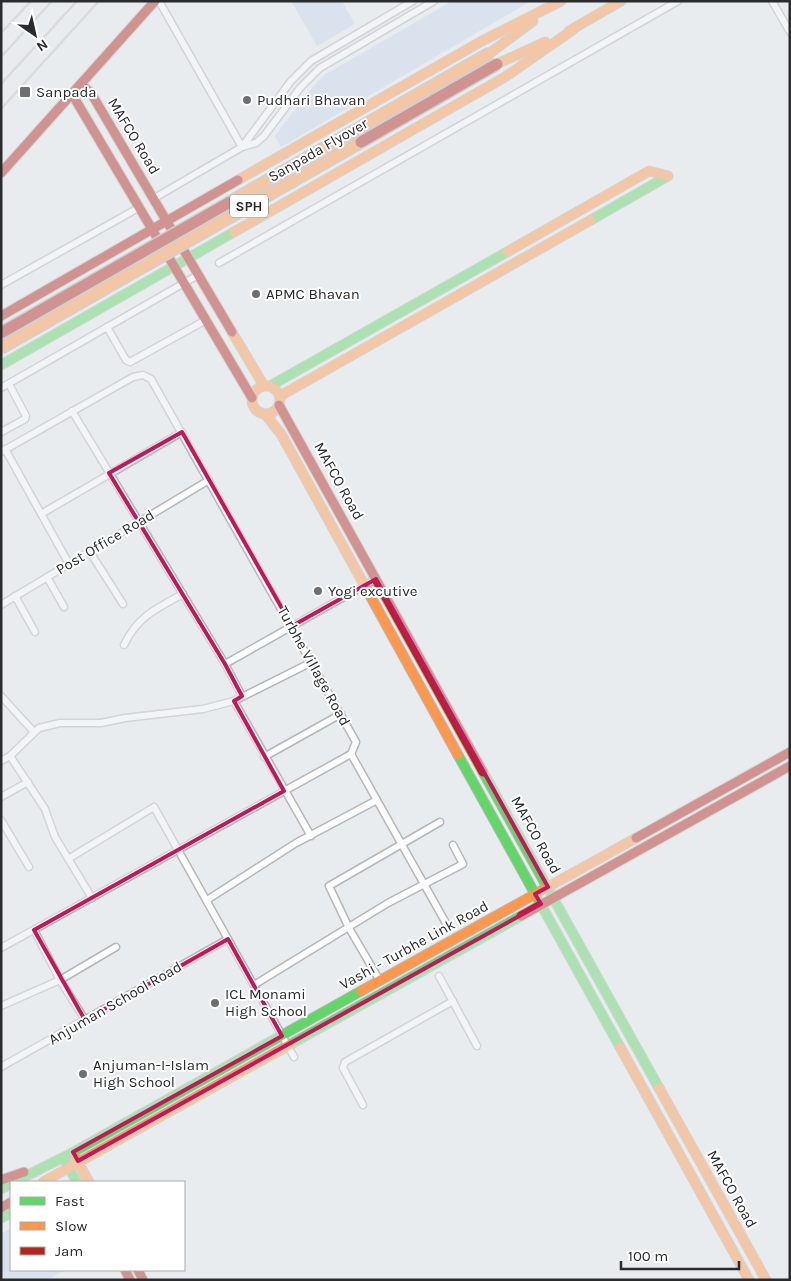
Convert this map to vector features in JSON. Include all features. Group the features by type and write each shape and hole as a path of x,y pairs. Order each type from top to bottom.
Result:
{"main road":[{"path":"1,173 157,1"},
{"name":"SPH","path":"574,28 621,1"},
{"path":"1,316 482,41 560,2"},
{"name":"Sanpada Flyover","path":"1,333 490,53 560,2"},
{"path":"1,365 505,77 574,28"},
{"name":"Sanpada Flyover","path":"1,348 497,64 574,28"},
{"name":"MAFCO Road","path":"81,84 91,93 198,275 267,386"},
{"name":"MAFCO Road","path":"72,94 252,398"},
{"path":"649,171 668,176 280,400 274,412 265,414 254,407 252,398 256,390 267,386 649,171"},
{"path":"224,189 245,225"},
{"path":"267,386 280,400"},
{"name":"MAFCO Road","path":"280,400 370,568 766,1280"},
{"name":"MAFCO Road","path":"265,414 281,434 748,1280"},
{"name":"Vashi - Turbhe Link Road","path":"710,804 790,752"},
{"name":"Vashi - Turbhe Link Road","path":"65,1162 710,804 790,766"},
{"name":"Vashi - Turbhe Link Road","path":"285,1040 380,981 538,899"},
{"path":"1,1180 65,1162"},
{"path":"44,1181 65,1162"},
{"path":"49,1181 65,1162"},
{"path":"65,1162 76,1181"},
{"path":"65,1162 88,1181"},
{"path":"18,1181 65,1162"},
{"path":"1,1218 8,1207"}],"street":[{"path":"157,1 242,148"},
{"path":"242,148 292,81 311,61 413,1"},
{"path":"154,199 264,136 300,88 320,68 434,1"},
{"path":"220,262 678,1"},
{"path":"772,1 790,32"},
{"path":"1,286 140,207"},
{"path":"1,388 198,275"},
{"path":"107,327 126,360 130,362 206,320"},
{"name":"Turbhe Village Road","path":"3,451 133,377 143,375 151,379 356,742 351,754"},
{"path":"1,432 25,419 26,416 9,384"},
{"path":"72,411 225,664 242,696 234,701"},
{"path":"41,514 182,432"},
{"path":"3,451 69,564"},
{"name":"Post Office Road","path":"1,605 209,480"},
{"path":"90,552 123,604"},
{"path":"359,574 370,568"},
{"path":"47,577 64,607"},
{"path":"225,664 376,578"},
{"path":"124,645 131,628 146,616 183,594"},
{"path":"15,596 35,632"},
{"path":"1,761 10,756 39,728 60,723 102,723 126,718 203,709 234,701 312,662"},
{"path":"428,700 440,693"},
{"path":"1,696 34,732"},
{"path":"234,701 264,757 311,836"},
{"path":"264,757 341,714"},
{"path":"1,948 351,754 447,925"},
{"path":"10,756 45,810 55,837 92,898"},
{"path":"1,797 28,782"},
{"path":"206,900 258,869 274,857 377,800"},
{"path":"68,859 154,807 294,1057"},
{"path":"1,820 4,833 29,867"},
{"path":"380,981 349,928 330,886 440,822"},
{"path":"254,985 423,884 464,864 453,846"},
{"path":"34,930 60,980 86,1020"},
{"name":"Anjuman School Road","path":"1,1067 228,939"},
{"path":"1,1006 60,980 116,948"},
{"path":"439,976 477,1046"},
{"path":"364,1105 343,1068 345,1062 453,1002"}],"highlighted area":[{"path":"182,432 292,626 376,579 548,887 535,894 541,904 78,1161 73,1152 282,1036 228,939 85,1020 34,930 284,791 234,701 242,696 225,664 109,473"}],"shaded area":[{"path":"291,1 342,1 355,24 317,46"},
{"path":"452,1 531,1 281,147 275,136 307,93 324,75"},
{"path":"10,1229 10,1271 63,1271 47,1280 5,1280 1,1272 1,1234"}],"railway":[{"path":"1,33 31,1"},
{"path":"1,57 52,1"},
{"path":"1,84 77,1"},
{"path":"1,109 99,1"}],"traffic: fast":[{"path":"591,220 668,176"},
{"path":"1,365 234,232"},
{"path":"270,386 507,252"},
{"path":"458,755 620,1047"},
{"path":"483,772 659,1088"},
{"path":"291,1044 521,916"},
{"path":"16,1181 68,1155 361,991"},
{"path":"66,1163 76,1181"},
{"path":"1,1189 10,1184"},
{"path":"1,1218 10,1214"}],"traffic: slow":[{"path":"238,180 482,41 561,1"},
{"path":"569,31 621,1"},
{"path":"490,53 533,21"},
{"path":"234,232 505,77 574,29"},
{"path":"497,64 545,42"},
{"path":"230,202 490,53"},
{"path":"1,348 361,142"},
{"path":"507,252 649,171 668,176"},
{"path":"280,396 591,220"},
{"path":"232,332 264,386"},
{"path":"266,386 276,390 280,400 276,410 266,414 256,410 252,400 256,390 266,386"},
{"path":"265,414 281,434 458,755"},
{"path":"361,991 636,838"},
{"path":"45,1181 291,1044"},
{"path":"620,1047 749,1280"},
{"path":"659,1088 766,1280"},
{"path":"75,1157 88,1181"}],"traffic: jam":[{"path":"1,173 155,1"},
{"path":"361,142 497,64"},
{"path":"81,84 91,93 232,332"},
{"path":"72,94 252,398"},
{"path":"1,316 238,180"},
{"path":"1,333 230,202"},
{"path":"279,405 483,772"},
{"path":"636,838 790,752"},
{"path":"521,916 790,766"},
{"path":"1,1180 24,1172"},
{"path":"1,1208 10,1203"},
{"path":"126,1271 130,1280"},
{"path":"138,1271 143,1280"}],"place":[{"name":"Sanpada","path":"25,92"},
{"name":"Pudhari Bhavan","path":"247,100"},
{"name":"APMC Bhavan","path":"256,294"},
{"name":"Yogi excutive","path":"318,591"},
{"name":"ICL Monami High School","path":"215,1003"},
{"name":"Anjuman-I-Islam High School","path":"83,1074"}]}
